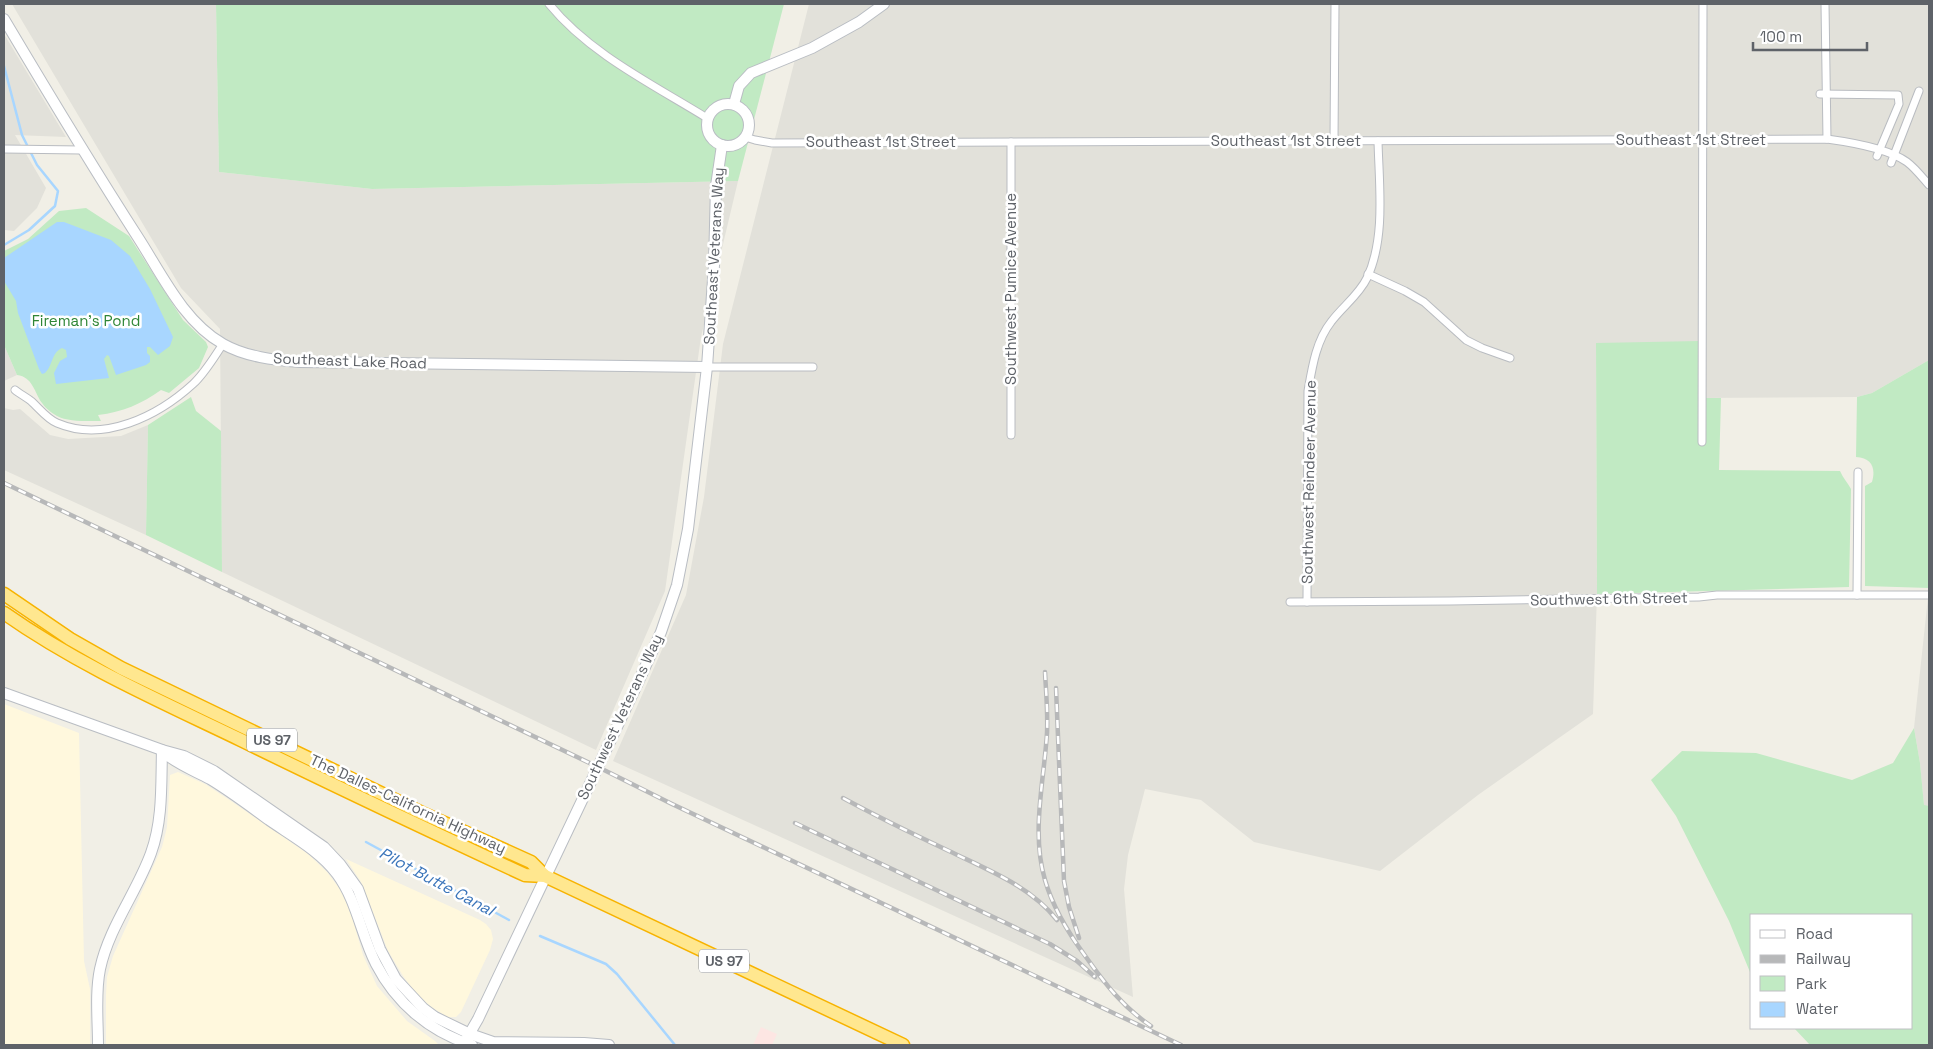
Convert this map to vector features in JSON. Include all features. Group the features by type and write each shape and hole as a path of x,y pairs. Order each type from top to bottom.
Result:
{"highway":[{"name":"The Dalles-California Highway","path":"4,594 70,639 113,663 422,813 531,862 545,876 903,1045"},
{"name":"The Dalles-California Highway","path":"4,613 64,652 116,680 416,825 525,875 545,876"},
{"path":"240,740 256,740 260,734"}],"main road":[{"path":"734,104 739,86 751,73 812,48 871,14 884,4"},
{"name":"Southeast Lake Road","path":"4,19 81,150 188,313 205,331 223,344 247,354 300,362 707,367"},
{"path":"727,103 734,104 745,112 749,124 745,137 735,145 722,145 711,138 706,125 707,118 715,107 727,103"},
{"name":"Southeast Veterans Way","path":"707,367 714,265 716,194 722,145"},
{"name":"Southwest Veterans Way","path":"467,1042 661,632 677,585 688,530 707,367"},
{"path":"4,693 162,750 184,756 214,771 324,847 340,864 358,889 380,949 396,979 423,1008 449,1025 467,1042 609,1045"},
{"path":"98,1045 98,987 100,969 106,948 151,853 158,828 161,804 162,750"}],"street":[{"path":"549,4 565,23 591,46 707,118"},
{"path":"1334,141 1335,4"},
{"path":"1702,442 1703,4"},
{"path":"1825,4 1827,140"},
{"path":"1891,163 1919,91"},
{"path":"1820,94 1898,95 1899,104 1877,156"},
{"name":"Southeast 1st Street","path":"745,137 772,143 1827,140 1853,143 1906,161 1929,185"},
{"name":"Southwest Reindeer Avenue","path":"1307,602 1308,391 1312,365 1319,344 1329,324 1352,298 1368,274 1377,244 1379,227 1378,141"},
{"name":"Southwest Pumice Avenue","path":"1011,142 1011,435"},
{"path":"4,149 81,150"},
{"path":"1368,274 1405,290 1424,302 1466,340 1510,358"},
{"path":"15,390 29,399 55,422 76,430 100,430 145,417 169,402 194,383 223,344"},
{"name":"Southeast Lake Road","path":"707,367 813,367"},
{"path":"1857,595 1858,472"},
{"name":"Southwest 6th Street","path":"1290,602 1460,601 1699,597 1717,595 1929,595"}],"shaded area":[{"path":"12,4 216,4 219,172 372,189 738,181 701,337 665,591 596,750 222,572 220,329 181,288"},
{"path":"809,4 1929,4 1929,360 1872,393 1857,397 1698,398 1698,393 1596,343 1597,594 1593,714 1478,795 1380,871 1254,842 1201,800 1145,789 1128,855 1124,889 1133,997 613,761 686,595 704,497 723,344"},
{"path":"4,34 66,137 15,135 46,188 37,208 14,231 4,230"},
{"path":"4,345 17,375 4,381"},
{"path":"4,408 20,409 50,435 68,439 121,436 148,425 146,535 4,470"},
{"path":"1929,588 1929,806 1924,806 1920,763 1914,728"},
{"path":"4,704 79,733 84,961 90,989 90,1045 4,1045"},
{"path":"178,772 205,784 231,801 308,854 327,872 342,892 353,920 363,955 377,986 407,1021 439,1045 106,1045 107,977 113,956 162,847 167,827 170,775"},
{"path":"346,859 480,920 491,930 493,939 490,950 461,1012 456,1017 447,1017 430,1006 414,991 403,976 388,951 361,882"},
{"path":"761,1027 777,1034 772,1045 753,1045"}],"green space":[{"path":"216,4 784,4 738,181 372,189 219,172"},
{"name":"Fireman's Pond","path":"86,208 129,236 183,320 206,342 208,347 199,368 169,393 161,390 131,407 98,415 101,421 78,421 61,418 45,407 30,382 17,375 4,345 4,251 28,239 59,211"},
{"path":"1699,341 1698,398 1721,398 1719,470 1840,471 1850,487 1849,587 1597,594 1596,343"},
{"path":"1929,360 1929,588 1865,586 1865,486 1872,482 1873,468 1866,459 1856,457 1857,397 1872,393"},
{"path":"191,397 196,411 221,431 222,572 146,535 148,425"},
{"path":"1914,728 1924,805 1929,806 1929,1045 1810,1045 1795,1029 1913,1029 1913,914 1750,914 1750,972 1729,921 1676,816 1651,780 1682,751 1756,753 1852,780 1893,763"}],"water":[{"name":"Fireman's Pond","path":"57,222 64,222 111,240 130,256 150,289 173,337 170,346 158,355 150,347 147,347 150,362 146,365 116,375 107,355 104,359 109,378 56,384 54,373 60,361 67,357 66,350 62,348 56,353 48,370 42,374 18,313 16,301 4,281 4,258"}],"waterway":[{"path":"4,66 22,135 37,165 58,191 55,206 29,230 4,245"},
{"name":"Pilot Butte Canal","path":"366,842 509,920"},
{"name":"Pilot Butte Canal","path":"540,936 606,964 617,974 675,1045"}],"railway":[{"path":"4,483 672,804 1181,1045"},
{"path":"1045,672 1047,733 1039,825 1039,844 1045,880 1052,901 1062,920 1093,967 1124,1003 1151,1026"},
{"path":"1056,688 1064,881 1069,907 1079,938"},
{"path":"843,798 1008,880 1034,898 1057,920"},
{"path":"795,823 1050,944 1077,961 1095,977"}]}
